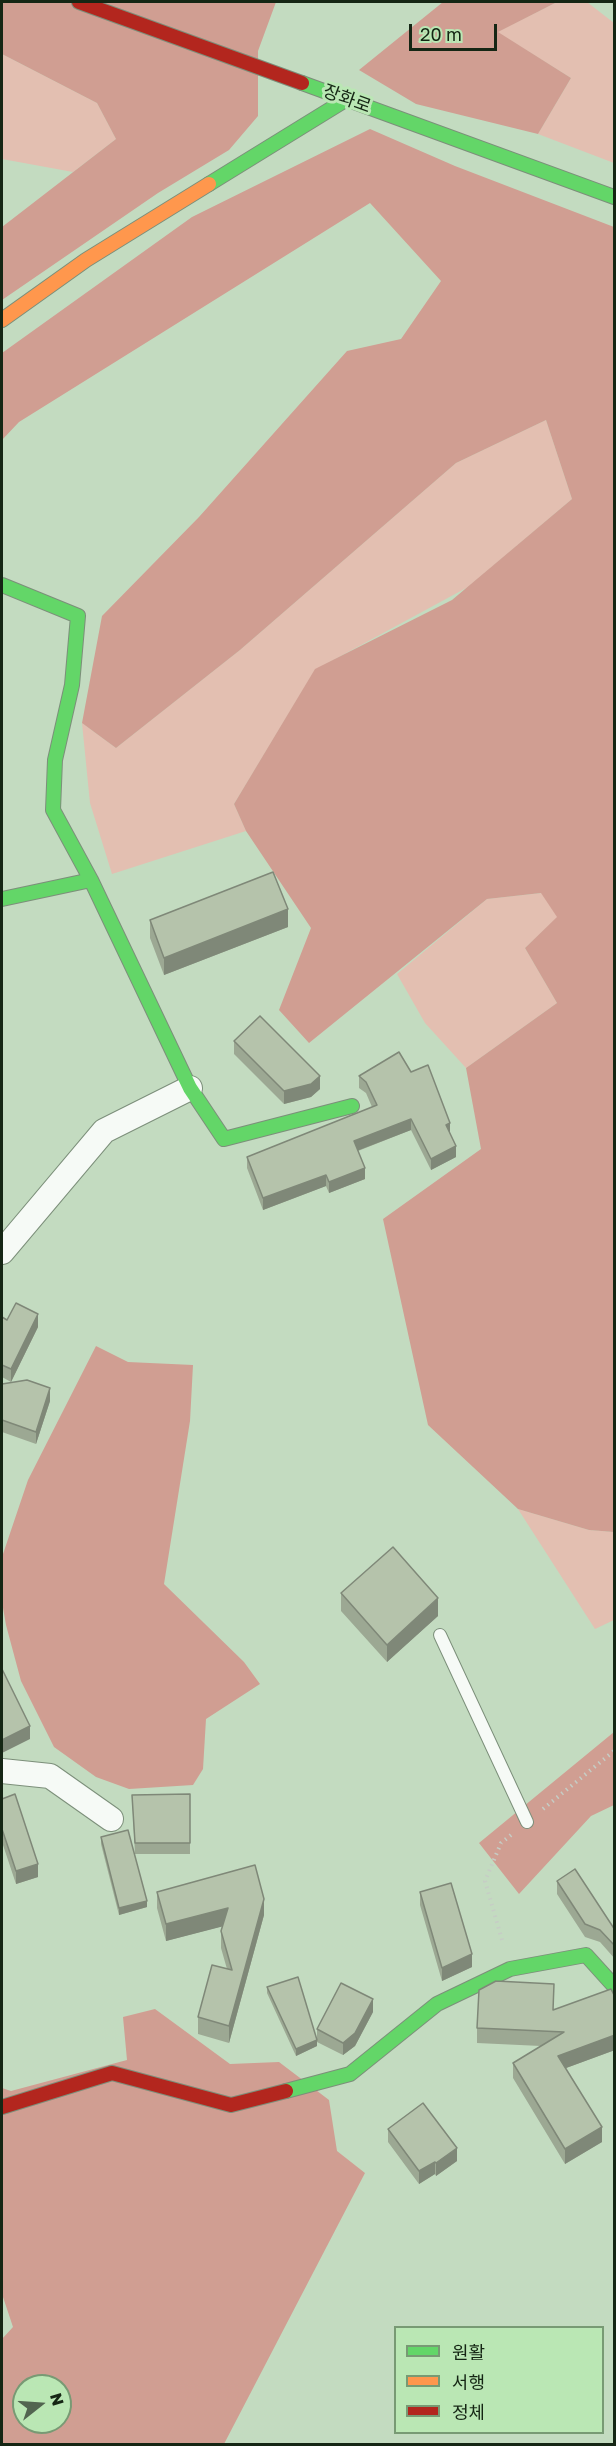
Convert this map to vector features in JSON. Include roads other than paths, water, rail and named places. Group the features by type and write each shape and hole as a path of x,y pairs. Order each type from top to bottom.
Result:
{"street":[{"name":"장화로","path":"79,2 615,197"},
{"path":"2,320 86,260 347,99"},
{"path":"2,585 78,616 72,685 55,760 53,810 92,880 189,1088 224,1139 352,1106"},
{"path":"2,899 92,880"},
{"path":"2,1252 104,1131 189,1088"},
{"path":"2,1771 50,1776 111,1820"},
{"path":"2,2107 112,2073 231,2105 350,2074 437,2004 510,1969 586,1955 615,1986"}],"lane":[{"path":"440,1635 527,1822"}]}
